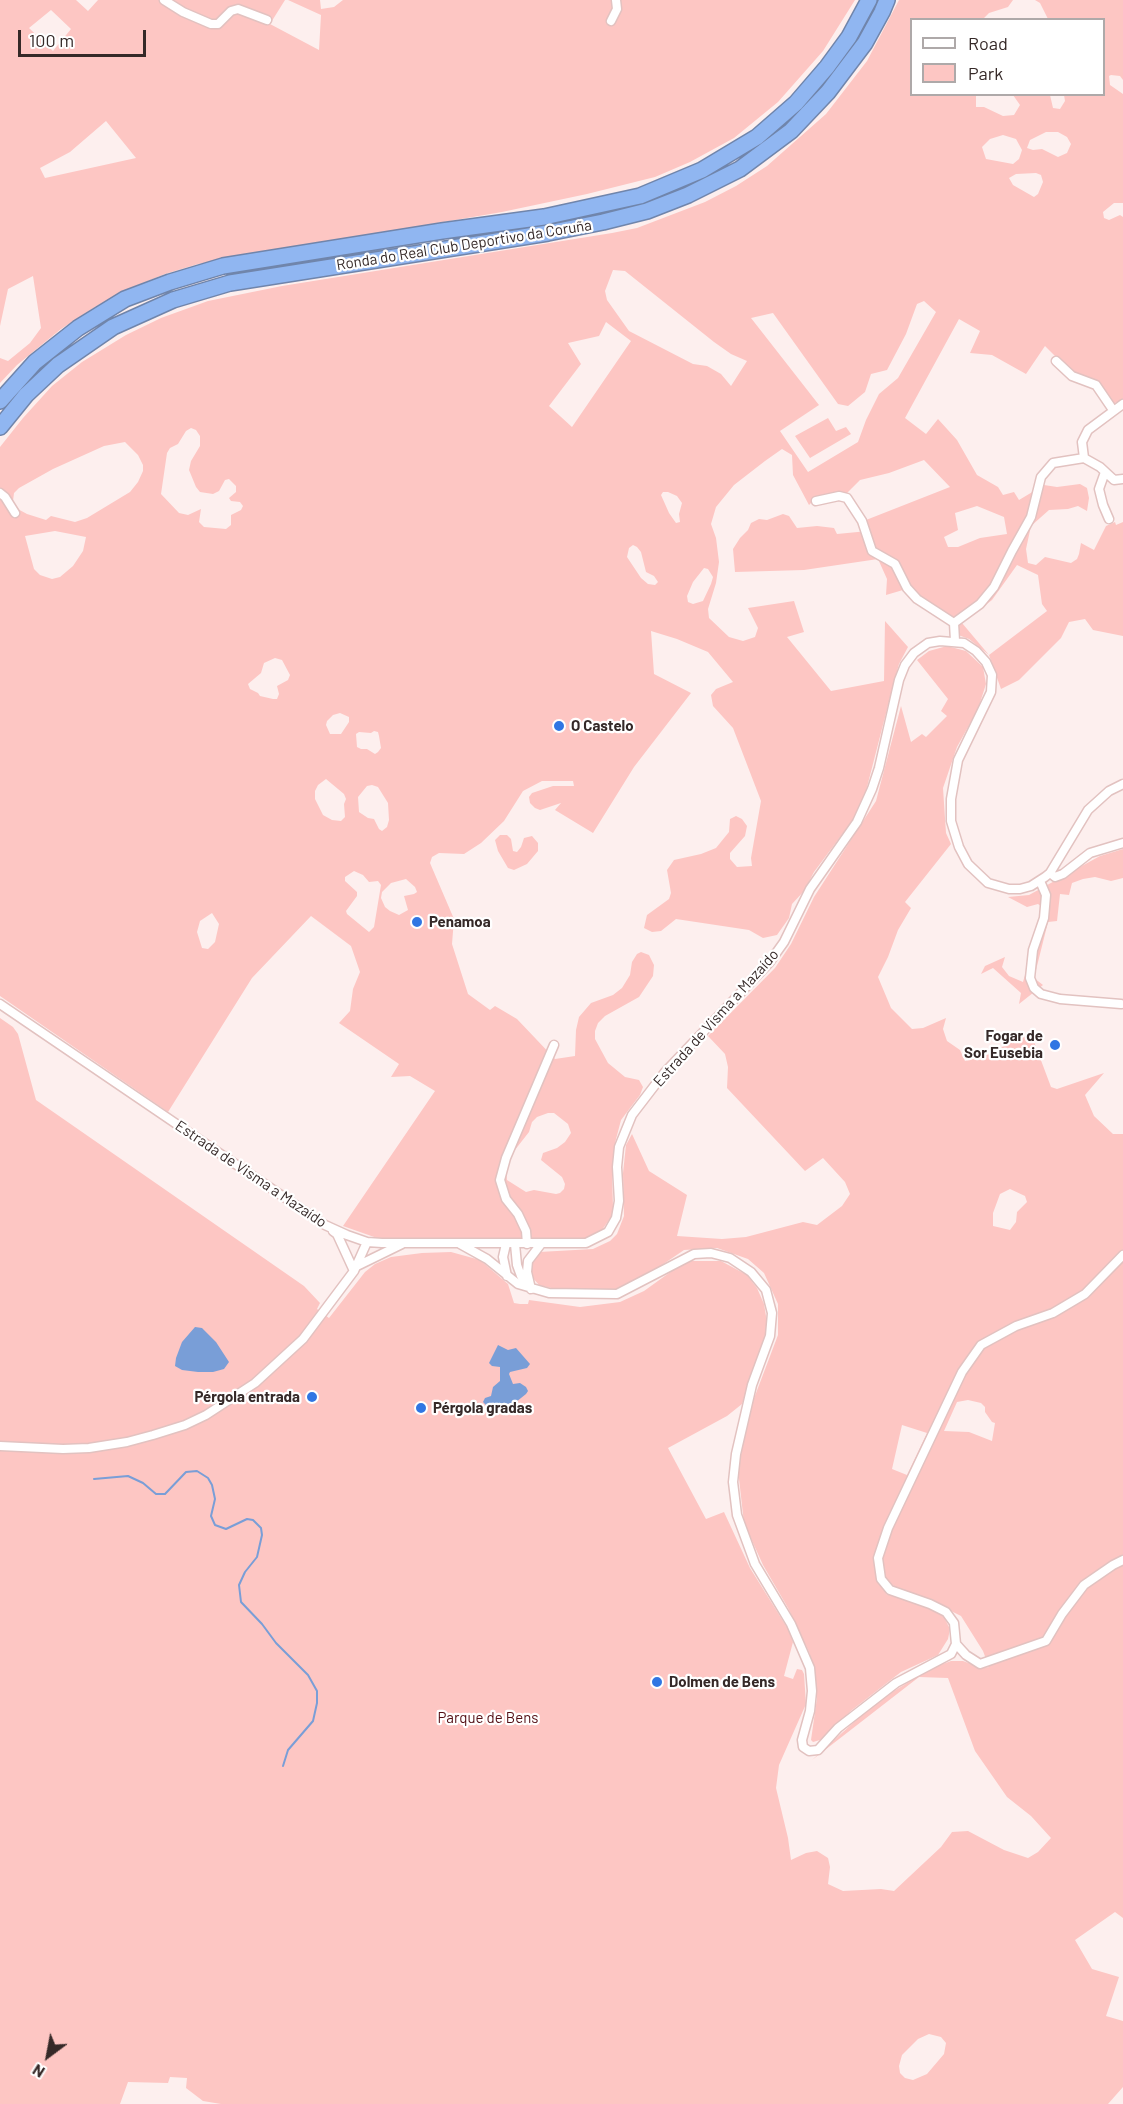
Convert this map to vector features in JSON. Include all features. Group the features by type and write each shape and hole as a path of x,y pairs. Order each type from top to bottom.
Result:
{"highway":[{"name":"Ronda do Real Club Deportivo da Coruña","path":"0,401 35,362 78,328 125,299 170,282 223,266 544,217 640,196 702,170 757,137 796,103 827,68 849,37 869,0"},
{"name":"Ronda do Real Club Deportivo da Coruña","path":"0,428 26,395 58,365 113,327 173,300 231,283 603,222 647,211 688,195 740,169 791,131 828,92 865,44 887,0"}],"street":[{"path":"164,0 183,12 211,24 218,24 231,11 238,9 267,20"},
{"path":"611,21 617,9 616,0"},
{"path":"1056,361 1072,376 1096,385 1113,410"},
{"path":"1084,458 1082,442 1088,430 1123,404"},
{"path":"954,623 980,604 994,588 1011,551 1031,517 1041,477 1053,463 1084,458 1114,480 1123,479"},
{"path":"1105,472 1099,489 1102,505 1109,519"},
{"path":"0,493 15,513"},
{"path":"816,501 839,496 847,498 862,521 872,551 895,564 907,588 917,599 954,623"},
{"path":"954,623 955,641 964,643 976,651 986,662 992,675 991,692 958,760 954,774 951,812 958,847 968,864 979,876 997,887 1020,889 1040,881 1050,873 1088,810 1109,791 1123,784"},
{"name":"Estrada de Visma a Mazaído","path":"0,1004 325,1225 367,1242 586,1243 602,1236 612,1227 618,1212 619,1147 632,1114 666,1072 777,952 810,889 846,839 866,804 879,768 895,695 905,665 914,653 928,643 955,641"},
{"path":"1050,873 1055,877 1063,874 1090,853 1123,843"},
{"path":"1040,881 1046,895 1044,918 1033,950 1030,978 1034,988 1041,994 1060,999 1121,1004"},
{"path":"527,1244 526,1231 518,1214 506,1199 501,1180 506,1158 554,1045"},
{"path":"325,1225 337,1234 356,1269"},
{"path":"0,1446 89,1448 153,1435 185,1425 206,1415 250,1387 303,1340 356,1269 367,1242"},
{"path":"457,1242 487,1259 518,1284 549,1293 617,1294 694,1254 711,1253 730,1258 751,1272 766,1290 772,1313 770,1336 752,1385 736,1454 733,1482 737,1515 755,1564 795,1632 810,1668 812,1691 810,1711 802,1740 803,1747 809,1751 818,1750 838,1728 896,1683 951,1654 956,1644 954,1623 946,1612 890,1590 881,1579 878,1558 888,1528 962,1372 981,1345 1016,1326 1053,1312 1085,1294 1123,1255"},
{"path":"356,1269 403,1243"},
{"path":"506,1244 503,1257 507,1276"},
{"path":"516,1244 517,1265 521,1276 531,1289"},
{"path":"531,1289 527,1272 528,1261 542,1244"},
{"path":"956,1644 966,1655 980,1664 1046,1641 1062,1614 1084,1585 1123,1560"}],"green space":[{"path":"0,0 76,0 88,11 98,0 285,0 270,24 319,50 321,15 288,0 320,0 321,9 334,7 343,0 855,0 823,51 778,102 734,138 690,162 655,177 502,212 198,264 165,274 133,287 95,307 61,329 17,365 0,383 0,358 8,361 30,343 41,328 33,276 8,289 0,326","holes":["51,10 71,29 53,51 29,28","106,121 136,158 45,178 40,168 70,152"]},
{"path":"899,0 1013,0 1008,7 989,13 984,18 910,18 910,96 976,96 976,107 984,107 1003,116 1014,115 1020,105 1014,96 1050,96 1053,108 1060,109 1065,101 1064,96 1105,96 1105,18 1048,18 1040,3 1035,0 1123,0 1123,80 1120,76 1109,76 1110,85 1123,94 1123,203 1114,203 1103,212 1104,218 1109,220 1120,215 1123,217 1123,399 1113,404 1065,366 1045,346 1026,374 992,355 970,353 980,331 959,319 905,418 926,434 938,419 957,440 977,475 998,487 1003,495 1014,492 1019,500 1044,485 1057,487 1080,484 1087,488 1089,498 1087,511 1078,506 1049,510 1031,526 1026,549 1028,563 1036,565 1045,557 1071,563 1077,559 1081,543 1094,550 1106,526 1115,522 1116,525 1123,522 1123,636 1093,630 1085,619 1069,622 1061,638 1019,680 1001,689 989,655 969,639 950,632 951,624 913,601 903,590 886,595 887,579 878,559 804,570 735,572 733,549 751,523 759,519 767,520 783,514 789,516 797,528 817,526 834,528 837,534 868,531 866,520 950,487 924,460 889,473 860,480 845,495 815,499 809,505 793,475 792,455 782,449 765,461 734,485 716,507 711,524 716,538 719,562 716,583 708,609 709,618 729,637 743,641 755,637 758,628 748,608 794,601 804,632 787,637 831,691 884,681 885,621 908,647 899,664 866,791 855,817 814,872 804,891 792,904 789,918 777,935 763,938 749,930 676,919 661,931 652,932 644,928 647,915 669,899 671,893 667,870 674,860 716,848 729,832 730,819 736,816 742,819 747,826 745,836 730,853 730,859 737,867 752,866 751,858 761,801 733,728 713,706 711,695 716,689 733,682 708,652 651,631 654,674 691,693 634,767 593,833 555,810 561,803 540,810 530,803 529,797 532,793 553,786 574,786 573,781 542,781 523,791 504,821 481,843 464,854 439,853 432,857 430,863 454,919 452,944 468,994 490,1010 495,1006 517,1019 555,1059 575,1056 579,1017 591,1003 613,995 622,988 630,975 632,962 637,954 641,952 649,955 654,965 653,976 639,997 605,1016 598,1023 595,1031 595,1039 608,1063 625,1077 639,1080 643,1087 640,1095 621,1120 615,1143 611,1217 602,1230 586,1238 377,1238 343,1226 435,1091 410,1076 391,1077 399,1064 339,1023 350,1011 353,989 360,972 351,946 311,916 252,978 168,1112 0,996 0,447 52,386 82,362 126,335 161,318 208,301 282,286 637,228 705,202 736,186 767,166 826,114 867,61","holes":["1046,132 1058,132 1067,137 1071,144 1067,153 1058,157 1042,149 1027,148 1030,140","1003,135 1016,139 1022,150 1019,159 1013,164 986,159 982,147 990,139","1036,173 1041,175 1043,182 1038,194 1034,197 1013,185 1009,178 1016,174","613,270 625,271 714,342 731,354 747,361 731,386 721,374 707,366 693,364 629,331 607,300 605,291","924,301 936,312 898,378 879,394 858,442 808,472 780,431 819,405 751,318 773,313 838,404 848,406 865,392 871,374 887,370 906,334 917,304","606,322 631,341 572,427 549,406 581,364 568,343 599,336","191,428 196,430 200,436 200,446 191,461 189,470 200,492 213,494 219,491 225,480 229,479 236,486 236,492 229,498 231,501 240,502 243,506 241,510 231,515 231,525 226,529 204,527 199,522 201,509 188,515 179,513 161,494 167,453 170,448 178,444 186,431","125,442 138,455 143,465 138,482 130,492 87,518 75,522 51,516 46,520 27,514 16,508 13,501 14,493 19,488 53,469 104,446","663,492 677,496 682,503 679,514 680,522 676,523 661,495","977,506 1004,517 1007,534 980,538 958,547 948,547 944,537 958,530 955,513","55,531 86,537 83,551 73,566 60,577 52,579 40,575 34,569 25,536","633,545 637,547 641,552 646,572 654,576 658,582 655,585 648,584 641,578 627,557 629,548","1017,565 1038,575 1042,604 1047,611 989,655 962,623 992,600","704,568 708,569 713,577 703,601 693,604 688,602 687,596 693,582","275,658 282,660 290,675 288,680 277,686 279,694 277,699 260,696 250,689 248,684 261,673 264,663","340,713 349,717 349,722 341,734 330,734 326,725 333,715","378,732 381,748 378,752 375,754 357,747 356,734","326,779 344,794 345,817 341,821 332,820 323,815 315,799 318,785","367,786 378,787 388,803 387,827 382,831 374,819 359,812 358,797","354,871 363,875 369,882 378,881 381,885 374,927 369,932 346,911 357,896 357,892 345,881 345,877","406,879 417,892 404,896 408,910 399,915 385,907 381,898 382,892 391,883","212,913 219,924 215,942 208,949 202,948 197,932 200,921","554,1113 568,1124 571,1133 565,1142 543,1153 541,1160 562,1177 565,1184 560,1193 534,1190 526,1192 507,1180 506,1169 511,1155 529,1132 532,1122 537,1117"]},
{"path":"828,418 836,431 846,427 851,434 810,458 795,436"},
{"name":"Parque de Bens","path":"947,646 966,651 983,667 986,684 978,709 957,747 943,788 946,833 951,844 905,902 911,908 898,930 878,977 891,1008 912,1029 923,1028 946,1018 943,1029 947,1041 960,1050 965,1061 990,1054 1030,1031 1051,1087 1057,1089 1104,1073 1085,1095 1094,1116 1113,1134 1123,1134 1123,1918 1115,1912 1075,1940 1092,1969 1119,1977 1106,2016 1123,2021 1123,2087 1108,2104 221,2104 203,2101 186,2088 187,2078 170,2077 168,2083 128,2082 120,2104 0,2104 0,1018 13,1027 18,1034 36,1100 304,1286 320,1303 317,1309 329,1318 365,1272 375,1264 391,1257 422,1253 451,1252 480,1260 508,1284 514,1303 520,1304 528,1304 529,1300 580,1307 620,1302 644,1291 676,1268 691,1261 721,1261 747,1275 757,1288 764,1304 766,1330 742,1404 727,1416 668,1448 706,1519 724,1512 750,1568 788,1629 793,1642 784,1676 793,1679 797,1669 802,1670 804,1674 806,1704 779,1765 776,1788 791,1860 817,1851 828,1858 830,1867 828,1884 843,1891 881,1889 894,1891 941,1847 952,1832 968,1831 1004,1850 1028,1858 1038,1852 1051,1838 1031,1816 1007,1797 975,1751 948,1678 919,1677 812,1760 864,1713 932,1668 951,1661 963,1661 982,1668 989,1667 983,1651 961,1616 925,1598 900,1590 885,1580 886,1594 932,1609 944,1617 950,1629 948,1639 938,1655 901,1672 852,1710 820,1740 813,1742 811,1740 817,1698 815,1672 809,1652 788,1608 763,1565 744,1523 738,1470 750,1409 778,1335 778,1304 764,1273 748,1259 717,1248 684,1250 640,1280 615,1290 555,1289 539,1285 531,1276 532,1263 539,1252 593,1249 610,1241 617,1234 624,1216 623,1173 626,1145 632,1134 649,1171 687,1195 677,1236 722,1239 746,1237 803,1222 817,1225 842,1206 850,1194 845,1182 823,1158 805,1171 727,1088 728,1067 725,1054 708,1036 775,968 791,944 814,897 876,801 901,706 911,742 922,734 926,737 947,716 941,711 948,699 917,660 929,651","holes":["1010,1189 1025,1196 1027,1202 1017,1212 1016,1222 1010,1230 993,1226 993,1213 1000,1194","968,1400 981,1403 985,1407 985,1412 995,1423 992,1441 969,1432 944,1431 957,1402","902,1425 927,1433 907,1475 892,1469","929,2034 941,2037 946,2043 944,2054 927,2074 913,2080 905,2078 900,2073 899,2066 902,2055 918,2039"]},
{"path":"500,835 507,835 511,839 513,851 517,852 524,838 532,836 538,843 538,851 527,864 514,870 508,868 498,851 495,840"},
{"path":"1123,849 1123,878 1111,881 1095,877 1083,879 1072,883 1069,895 1060,894 1057,921 1048,922 1034,978 1043,985 1019,1004 1021,993 993,968 981,974 985,966 1005,957 1002,967 1009,976 1023,982 1042,907 1038,904 1027,907 1008,897 1029,895 1100,856"}],"water":[{"path":"195,1327 202,1328 216,1342 229,1362 224,1369 198,1372 182,1370 175,1366 182,1342"},
{"path":"498,1345 508,1350 516,1348 530,1364 527,1368 509,1374 513,1384 520,1383 526,1387 528,1391 526,1394 516,1402 503,1405 496,1410 489,1408 483,1402 485,1398 491,1396 493,1387 500,1381 500,1367 489,1363"}],"waterway":[{"path":"94,1479 128,1476 143,1483 156,1494 165,1494 186,1472 197,1471 208,1478 212,1485 215,1499 211,1516 215,1525 226,1529 247,1519 253,1520 261,1528 262,1535 257,1557 245,1572 239,1585 241,1602 276,1643 308,1675 317,1691 313,1721 288,1750 283,1766"}],"place":[{"name":"O Castelo","path":"559,726"},
{"name":"Penamoa","path":"417,922"},
{"name":"Fogar de Sor Eusebia","path":"1055,1045"},
{"name":"Pérgola entrada","path":"312,1397"},
{"name":"Pérgola gradas","path":"421,1408"},
{"name":"Dolmen de Bens","path":"657,1682"}]}
